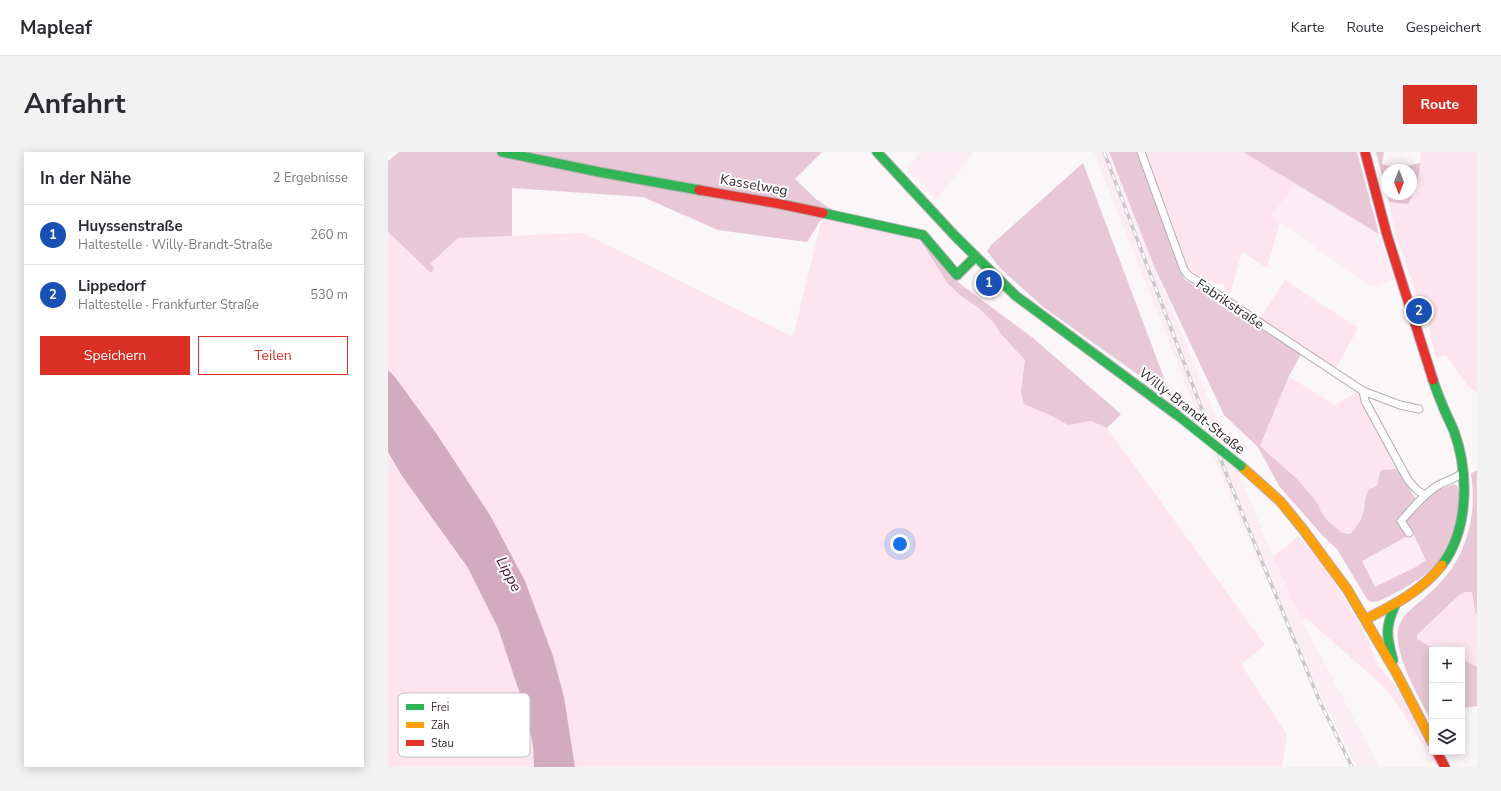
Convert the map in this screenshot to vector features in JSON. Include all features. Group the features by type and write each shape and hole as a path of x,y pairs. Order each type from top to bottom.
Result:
{"main road":[{"name":"Kasselweg","path":"502,152 599,172 780,204 923,235 956,275 975,257"},
{"name":"Willy-Brandt-Straße","path":"877,152 975,257 1011,291 1044,318 1177,415 1241,466 1280,501 1347,589 1397,674 1429,736"},
{"path":"1365,152 1385,228 1411,312 1440,400 1455,433 1462,473 1464,505 1461,524 1454,544 1443,565 1435,574 1414,591 1396,603 1366,619"},
{"path":"1396,603 1388,618 1386,627 1388,641 1397,674"},
{"path":"1439,755 1445,767"}],"street":[{"name":"Fabrikstraße","path":"1141,152 1184,270 1188,275 1363,391 1400,406 1419,409"},
{"path":"1363,391 1365,401 1408,480 1417,490 1425,495"},
{"path":"1409,533 1401,521 1425,495 1436,486 1456,478 1462,473"}],"shaded area":[{"path":"399,152 822,152 795,179 817,200 837,213 835,215 822,218 807,242 718,230 643,197 512,188 512,236 458,238 430,264 434,268 431,273 388,232 388,161"},
{"path":"921,152 973,152 960,171 936,199 906,168"},
{"path":"1094,152 1108,152 1273,557 1302,620 1379,767 1357,767 1317,690 1233,504"},
{"path":"1109,152 1138,152 1184,279 1301,354 1289,376 1260,446 1296,478 1317,502 1321,512 1329,522 1342,533 1350,534 1353,532 1362,516 1368,492 1377,485 1381,470 1398,469 1419,505 1435,491 1454,484 1457,486 1460,507 1458,519 1449,543 1437,563 1430,571 1411,584 1385,598 1373,602 1368,600 1337,549 1323,536 1279,486 1258,447 1224,415 1154,266","holes":["1413,533 1426,560 1416,567 1375,587 1362,561"]},
{"path":"1144,152 1243,152 1296,184 1271,215 1280,222 1267,268 1242,252 1229,297 1223,293 1225,289 1224,284 1215,284 1187,268"},
{"path":"1243,152 1357,152 1379,234"},
{"path":"1376,152 1384,152 1381,164 1381,171"},
{"path":"1421,152 1477,152 1477,393 1467,385 1446,355 1436,358 1425,310 1417,295 1395,232 1389,202 1408,204 1410,200 1417,200 1417,181"},
{"path":"1083,163 1172,399 1042,306 999,267 987,251 991,245"},
{"path":"1420,163 1417,185 1416,164"},
{"path":"1296,184 1379,234 1395,279 1372,288 1270,215"},
{"path":"1388,200 1410,200 1408,204 1389,202"},
{"path":"822,218 919,238 948,284 961,296 979,308 994,323 1000,333 1025,360 1022,383 1050,415 1068,425 1091,421 1107,428 1265,645 1241,664 1287,735 1282,767 575,767 564,697 553,656 525,581 490,515 436,433 395,377 388,370 388,232 431,273 430,264 458,238 583,233 793,337"},
{"path":"919,238 924,239 959,283 1033,338 1121,414 1107,428 1091,421 1068,425 1050,415 1024,404 1021,391 1025,360 1000,333 994,323 979,308 961,296 948,284"},
{"path":"1285,280 1358,328 1335,370 1260,318"},
{"path":"1289,376 1334,405 1357,392 1398,469 1381,470 1378,473 1378,483 1366,498 1359,522 1355,530 1350,534 1342,533 1329,522 1321,512 1317,502 1296,478 1260,447"},
{"path":"388,452 402,476 468,568 498,628 520,693 398,693 398,757 530,757 530,731 533,746 534,767 388,767"},
{"path":"1477,471 1477,614 1475,612 1472,592 1465,592 1459,595 1417,635 1417,639 1431,647 1429,647 1429,716 1404,665 1400,653 1398,631 1400,623 1406,614 1440,583 1450,572 1458,559 1464,546 1471,518 1473,489 1471,474"},
{"path":"1413,533 1426,560 1416,567 1375,588 1362,561"},
{"path":"1299,536 1331,577 1364,631 1379,667 1396,687 1429,748 1429,754 1396,702 1382,685 1306,618 1302,620 1273,557"},
{"path":"1465,592 1472,592 1475,612 1477,614 1477,667 1465,661 1465,647 1431,647 1417,639 1417,635 1428,626 1447,605"},
{"path":"1465,661 1477,667 1477,706 1465,708"},
{"path":"1430,755 1433,755 1438,764 1436,765"}],"water":[{"name":"Lippe","path":"388,370 395,377 436,433 490,515 525,581 553,656 564,697 575,767 534,767 533,746 530,731 530,693 520,693 498,628 468,568 402,476 388,452"}],"railway":[{"path":"1104,152 1231,486 1319,700 1352,767"}],"traffic: fast":[{"path":"502,152 599,172 699,190"},
{"path":"877,152 956,237 1016,296 1177,415"},
{"path":"823,213 923,235 957,275 975,257"},
{"path":"1433,380 1459,447 1464,482 1462,518 1451,551 1442,565"},
{"path":"1177,415 1241,466"},
{"path":"1393,660 1389,644 1388,625 1396,603"}],"traffic: slow":[{"path":"1241,466 1280,501 1347,589 1397,674 1429,736"},
{"path":"1366,619 1417,589 1442,565"}],"traffic: jam":[{"path":"1365,152 1387,235 1433,380"},
{"path":"699,190 823,213"},
{"path":"1439,755 1445,767"}],"place":[{"name":"Huyssenstraße","path":"989,283"},
{"name":"Lippedorf","path":"1419,311"}]}
